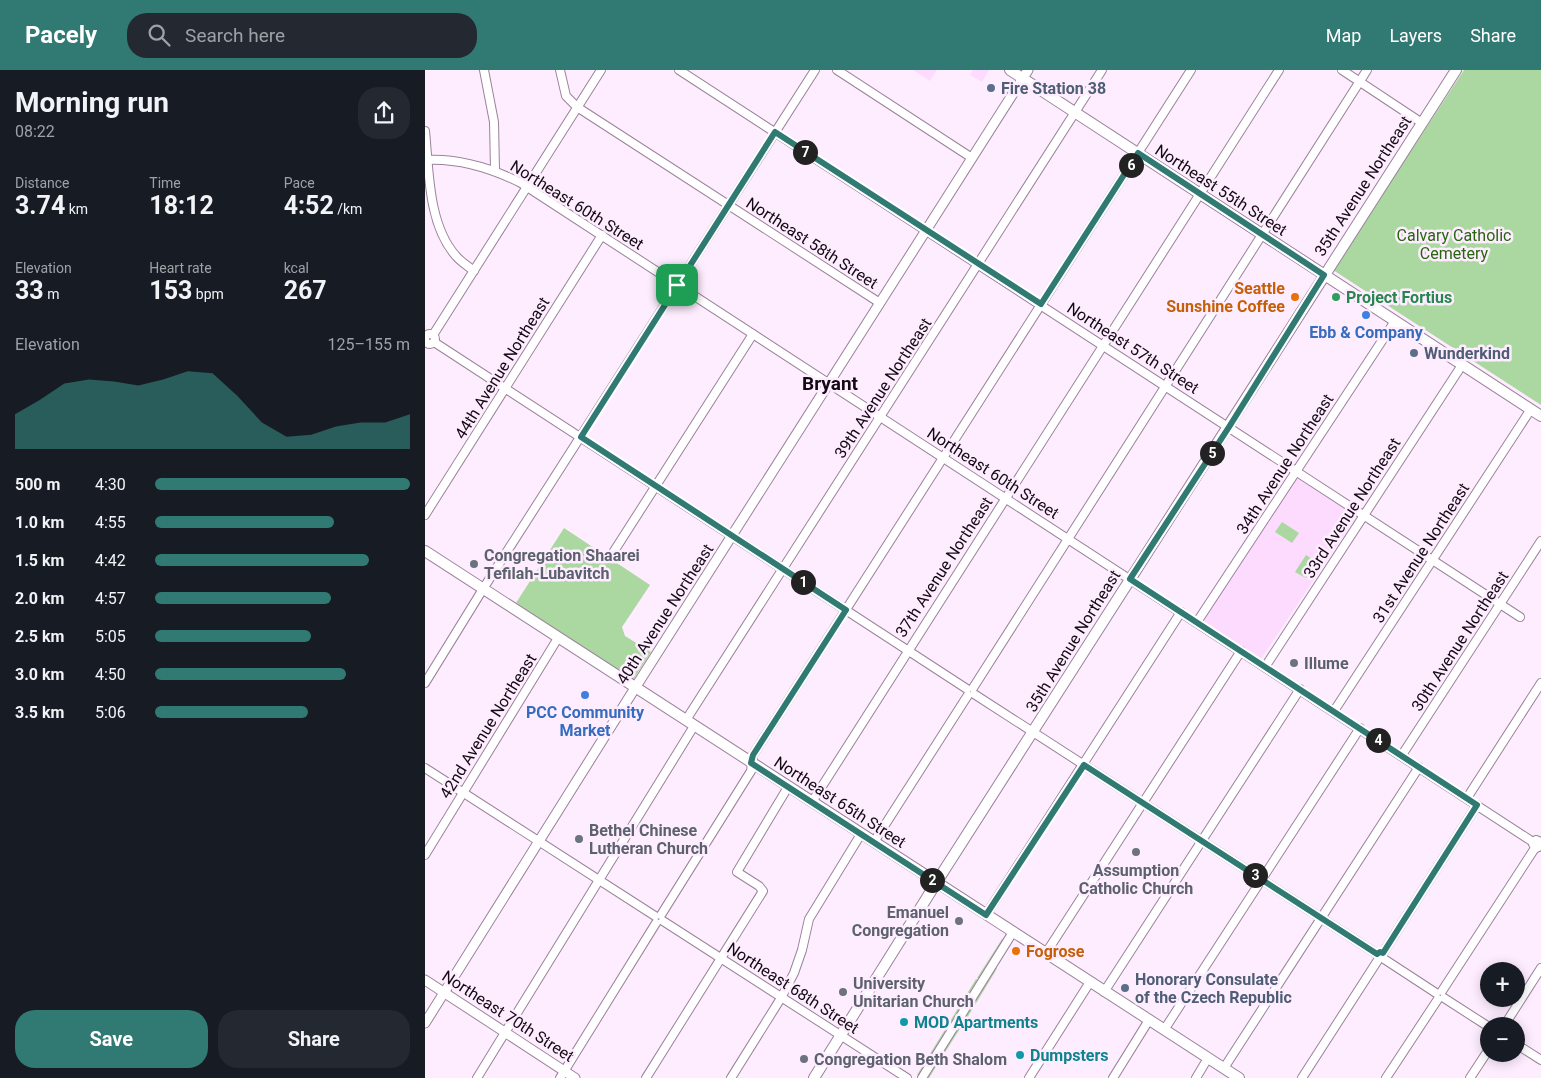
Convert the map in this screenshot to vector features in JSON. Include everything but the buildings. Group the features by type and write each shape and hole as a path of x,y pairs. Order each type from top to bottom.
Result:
{"main road":[{"name":"Northeast 55th Street","path":"1010,70 1026,74 1075,112 1541,416"},
{"name":"35th Avenue Northeast","path":"814,1078 1130,579 1456,70"},
{"name":"Northeast 65th Street","path":"425,551 1239,1078"}],"street":[{"path":"484,70 494,122 495,170"},
{"path":"561,70 566,96 577,106"},
{"path":"601,70 429,340 656,485 1033,733 1480,1021"},
{"name":"Northeast 57th Street","path":"679,70 1520,616"},
{"path":"425,683 483,589 815,70"},
{"path":"837,70 972,158"},
{"name":"39th Avenue Northeast","path":"477,1078 599,879 783,569 1102,70"},
{"path":"562,1074 751,771 753,755 1191,70"},
{"name":"37th Avenue Northeast","path":"812,802 1279,70"},
{"path":"1342,70 1422,122"},
{"path":"874,842 1367,70"},
{"name":"40th Avenue Northeast","path":"425,1023 635,688 1026,74"},
{"name":"Northeast 58th Street","path":"577,106 880,303"},
{"path":"425,131 430,186 441,231 456,257 473,271"},
{"name":"Northeast 60th Street","path":"427,160 457,162 495,170 527,186 1539,844"},
{"name":"44th Avenue Northeast","path":"425,515 602,236"},
{"name":"34th Avenue Northeast","path":"1197,622 1395,321"},
{"path":"609,559 753,334"},
{"name":"33rd Avenue Northeast","path":"1265,667 1462,365"},
{"name":"31st Avenue Northeast","path":"1334,711 1531,409"},
{"name":"30th Avenue Northeast","path":"1402,756 1541,541"},
{"path":"986,915 1181,612"},
{"name":"42nd Avenue Northeast","path":"425,854 559,638"},
{"path":"1046,953 1241,651"},
{"path":"1467,798 1541,683"},
{"path":"1104,992 1300,689"},
{"path":"1164,1030 1360,728"},
{"path":"1224,1068 1419,767"},
{"name":"Northeast 68th Street","path":"425,768 907,1078"},
{"path":"646,1078 763,891 759,886 737,872 788,787"},
{"path":"1302,1078 1477,805"},
{"path":"731,1078 781,998 799,962 809,919 861,834"},
{"path":"1386,1078 1539,844"},
{"path":"922,1078 1013,932"},
{"path":"1510,1017 1541,968"},
{"name":"Northeast 70th Street","path":"425,980 505,1032 562,1074 575,1078"},
{"path":"1029,1078 1090,982"},
{"path":"1113,1078 1149,1020"},
{"path":"1525,1050 1541,1060"},
{"path":"1196,1078 1208,1058"},
{"path":"1470,1078 1480,1062"}],"shaded area":[{"path":"913,70 937,70 930,81"},
{"path":"973,70 989,70 982,82 970,75"},
{"path":"1299,475 1358,514 1261,659 1202,622"}],"green space":[{"name":"Calvary Catholic Cemetery","path":"1464,70 1541,70 1541,405 1333,270"},
{"path":"1282,522 1299,533 1292,543 1275,532"},
{"path":"564,528 650,585 622,627 625,636 651,652 633,680 516,603"},
{"path":"1306,555 1317,562 1306,578 1295,572"},
{"path":"1002,939 1004,940 980,979 977,978"},
{"path":"996,967 995,972 967,1018 964,1017"},
{"path":"976,979 979,980 920,1076 917,1075"},
{"path":"964,1018 966,1019 929,1078 926,1078"}],"place":[{"name":"Fire Station 38","path":"991,88"},
{"name":"Seattle Sunshine Coffee","path":"1295,297"},
{"name":"Project Fortius","path":"1336,297"},
{"name":"Ebb & Company","path":"1366,315"},
{"name":"Wunderkind","path":"1414,353"},
{"name":"Congregation Shaarei Tefilah-Lubavitch","path":"474,564"},
{"name":"Illume","path":"1294,663"},
{"name":"PCC Community Market","path":"585,695"},
{"name":"Bethel Chinese Lutheran Church","path":"579,839"},
{"name":"Assumption Catholic Church","path":"1136,852"},
{"name":"Emanuel Congregation","path":"959,921"},
{"name":"Fogrose","path":"1016,951"},
{"name":"Honorary Consulate of the Czech Republic","path":"1125,988"},
{"name":"University Unitarian Church","path":"843,992"},
{"name":"MOD Apartments","path":"904,1022"},
{"name":"Dumpsters","path":"1020,1055"},
{"name":"Congregation Beth Shalom","path":"804,1059"}],"district":[{"name":"Bryant","path":"830,383"}],"route":[{"path":"775,132 1041,304 1138,153 1324,275 1229,427 1130,579 1477,805 1383,953 1379,952 1377,954 1084,765 986,915 751,763 753,755 846,610 581,437 677,285 775,132"}]}
